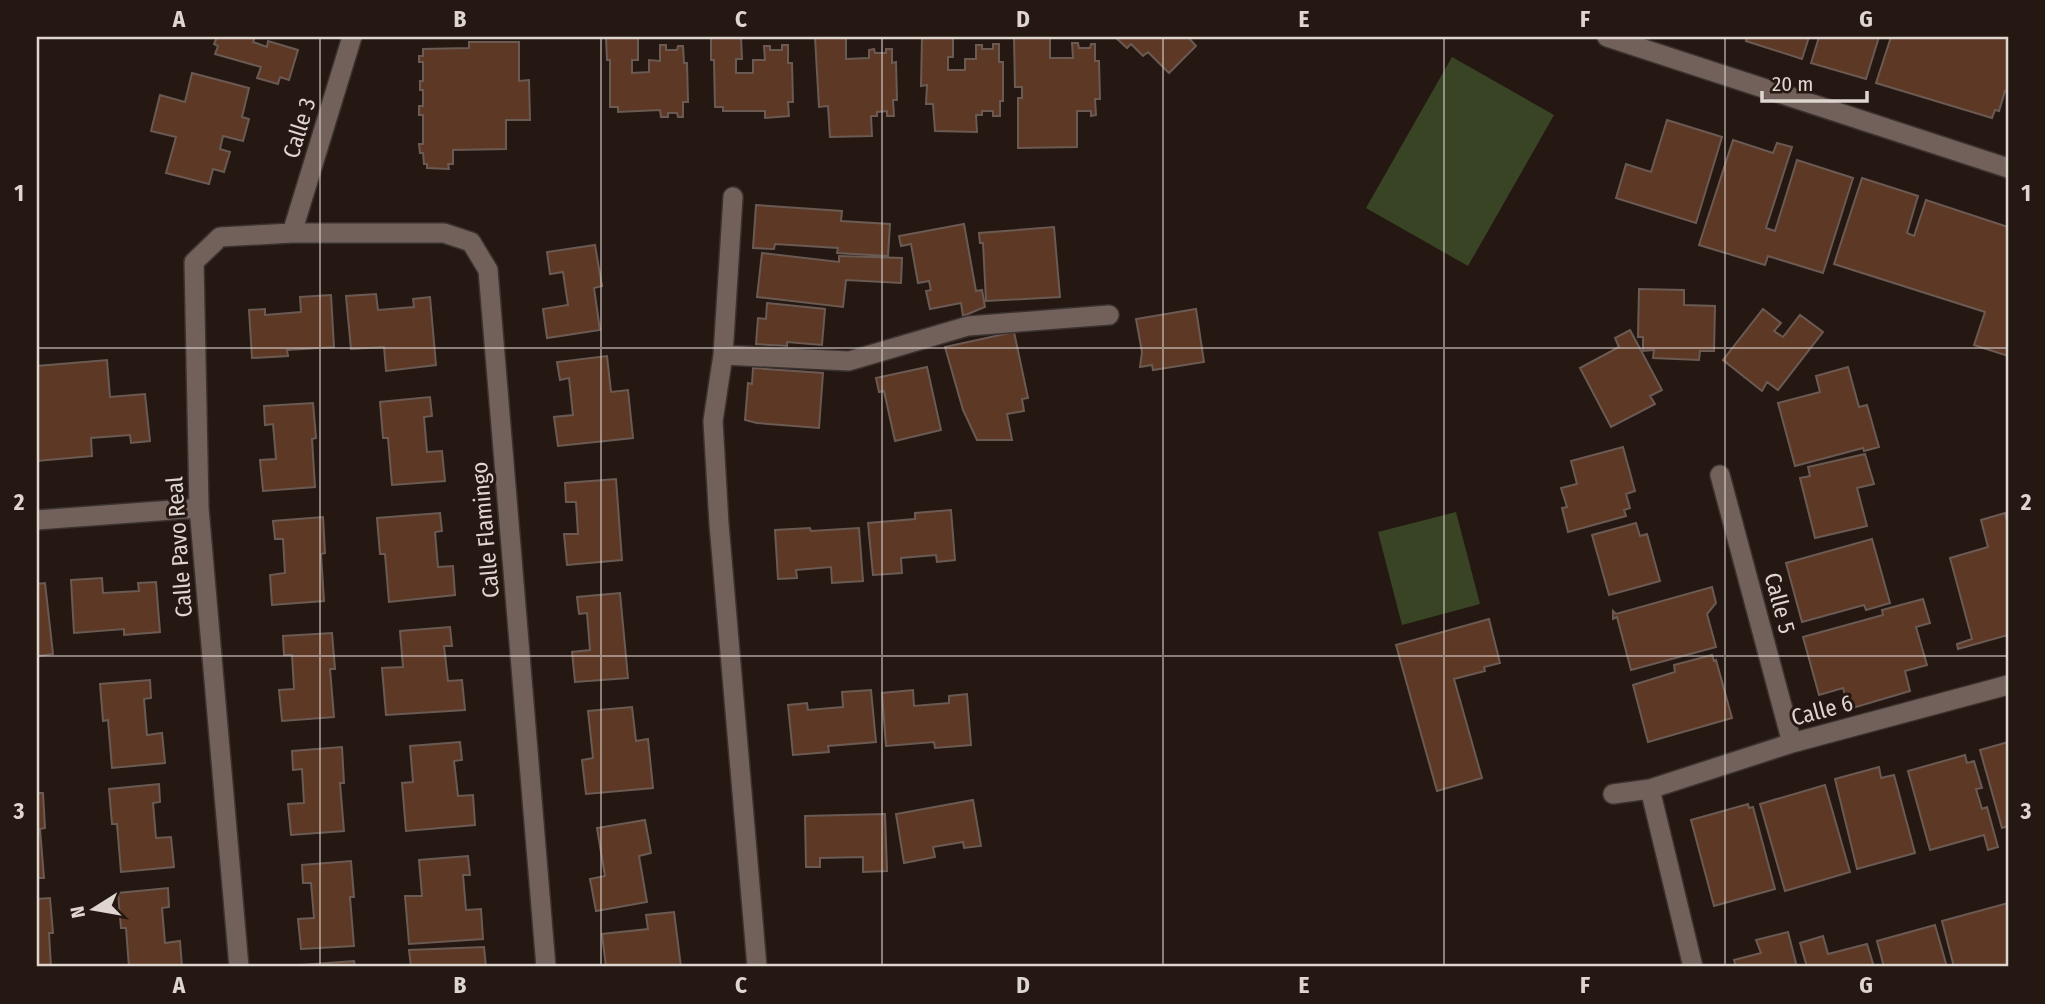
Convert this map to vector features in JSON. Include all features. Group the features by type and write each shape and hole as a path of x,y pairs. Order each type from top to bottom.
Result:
{"street":[{"name":"Calle 3","path":"292,233 352,37"},
{"path":"1607,37 2008,168"},
{"path":"733,197 723,355 713,421 757,967"},
{"name":"Calle Pavo Real","path":"239,967 199,508 194,262 220,237 323,233"},
{"name":"Calle Flamingo","path":"323,233 444,233 471,242 488,270 546,967"},
{"path":"723,355 849,361 968,326 1109,315"},
{"name":"Calle 5","path":"1720,475 1792,743"},
{"path":"37,520 199,508"},
{"name":"Calle 6","path":"1613,794 1650,789 1792,743 2008,685"},
{"path":"1650,789 1693,967"}],"green space":[{"path":"1452,57 1554,115 1468,266 1366,208"},
{"path":"1456,512 1480,604 1402,625 1378,532"}],"building":[{"path":"217,37 255,37 253,42 267,47 268,41 298,50 289,80 280,77 278,84 257,78 261,67 215,54 218,46 214,44"},
{"path":"606,37 638,37 638,60 632,60 632,73 649,72 649,60 660,61 660,45 666,45 666,50 677,50 678,46 683,46 684,63 687,63 688,102 683,102 683,117 678,117 677,113 668,113 668,117 661,117 660,110 618,112 618,107 610,107 610,60 607,60"},
{"path":"711,37 741,37 742,59 736,59 736,73 753,73 753,60 765,60 764,46 770,46 770,50 782,50 782,45 788,45 788,63 792,63 793,102 788,102 789,116 765,118 765,111 723,111 723,107 715,107"},
{"path":"815,37 846,37 846,59 869,58 869,50 886,53 886,49 892,49 892,63 896,62 897,100 893,100 894,116 887,116 887,111 871,116 872,136 830,137 828,106 819,107"},
{"path":"922,37 953,37 953,57 948,57 948,70 965,70 965,59 976,59 976,45 982,45 982,49 993,49 993,44 999,44 999,62 1003,62 1003,101 1000,101 1000,116 993,116 993,111 982,111 982,115 976,115 977,132 935,131 933,104 926,104 927,85 921,86"},
{"path":"1014,37 1050,37 1050,58 1073,58 1072,43 1078,43 1079,48 1090,48 1091,44 1095,44 1095,61 1099,61 1100,99 1095,99 1096,115 1091,116 1091,111 1077,111 1077,147 1018,148 1018,98 1022,98 1022,87 1015,87"},
{"path":"1115,37 1188,37 1196,46 1169,73 1148,52 1143,56 1131,44 1127,48"},
{"path":"1747,37 1809,37 1802,59 1746,41"},
{"path":"1819,37 1879,37 1866,79 1811,63"},
{"path":"1891,37 2008,37 2008,92 2005,91 1999,111 1995,110 1992,118 1876,83"},
{"path":"469,42 519,42 519,81 529,80 530,120 506,120 506,149 453,150 453,164 448,164 449,169 427,168 419,144 423,144 423,115 419,115 419,106 423,106 420,81 423,81 423,62 419,62 419,56 423,56 423,49 469,48"},
{"path":"192,73 249,88 242,117 249,119 243,141 223,136 220,149 230,152 224,172 213,169 209,184 166,173 176,137 151,131 160,95 185,102"},
{"path":"1667,120 1722,137 1696,223 1616,198 1626,164 1651,172"},
{"path":"1733,140 1773,153 1777,143 1792,147 1766,228 1775,231 1797,160 1853,178 1823,273 1768,256 1765,265 1699,245"},
{"path":"1862,178 1918,196 1907,233 1914,236 1926,200 2008,227 2008,356 1974,345 1985,312 1834,264"},
{"path":"756,205 842,211 841,221 890,224 888,256 837,253 838,248 775,244 774,249 753,248"},
{"path":"964,224 976,291 982,290 985,307 963,316 961,303 930,309 926,291 931,290 929,281 918,283 911,244 901,246 899,236"},
{"path":"1054,227 1060,297 986,301 983,243 980,243 979,233"},
{"path":"595,245 602,286 594,288 600,330 547,338 543,309 568,305 563,272 550,274 547,252"},
{"path":"762,253 839,262 839,256 902,258 901,283 846,280 843,307 757,297"},
{"path":"1639,289 1684,290 1684,305 1715,306 1714,351 1700,351 1699,360 1653,358 1654,350 1643,351 1643,337 1638,337"},
{"path":"376,294 378,310 414,307 413,299 430,297 436,365 386,371 384,347 351,349 346,296"},
{"path":"331,295 334,347 287,350 288,356 252,358 249,310 265,309 265,315 301,312 300,297"},
{"path":"767,303 825,309 822,345 787,342 787,346 756,344 758,318 766,319"},
{"path":"1196,309 1204,362 1153,370 1152,365 1140,367 1142,352 1136,319"},
{"path":"1763,309 1781,323 1774,331 1783,337 1800,315 1823,332 1778,390 1767,382 1762,391 1723,360"},
{"path":"1630,330 1662,390 1650,396 1655,404 1611,427 1580,368 1619,347 1615,338"},
{"path":"1014,332 1028,398 1022,399 1024,411 1007,414 1012,440 977,440 963,410 945,347"},
{"path":"607,356 611,392 628,390 633,438 558,446 554,417 573,415 569,378 560,380 557,362"},
{"path":"107,360 110,397 145,394 150,441 131,443 130,435 91,438 92,456 37,461 37,366"},
{"path":"927,367 941,430 895,441 884,391 879,392 876,378"},
{"path":"1848,367 1859,407 1867,405 1879,447 1864,451 1863,448 1795,466 1778,403 1820,392 1816,376"},
{"path":"753,368 823,373 819,428 745,420 748,383 752,384"},
{"path":"430,397 432,416 424,417 427,452 442,451 445,481 392,485 388,438 383,438 380,402"},
{"path":"313,403 316,438 312,439 315,487 263,491 260,460 276,459 273,424 265,425 264,406"},
{"path":"1623,447 1635,491 1626,494 1630,508 1624,510 1626,516 1568,532 1562,508 1567,507 1561,488 1577,484 1571,461"},
{"path":"1865,454 1874,484 1857,488 1867,526 1815,538 1800,478 1810,476 1808,467"},
{"path":"616,479 622,560 567,565 564,534 578,534 576,502 566,502 565,483"},
{"path":"951,510 955,560 937,562 936,555 901,558 902,573 873,575 868,523 915,519 915,513"},
{"path":"440,513 442,531 435,532 438,567 453,566 455,595 389,602 385,554 380,554 377,518"},
{"path":"2005,513 2008,526 2008,635 1958,649 1957,644 1972,639 1950,558 1988,547 1981,520"},
{"path":"323,517 325,553 321,554 324,601 272,605 270,575 285,573 283,539 275,539 273,521"},
{"path":"1636,523 1640,536 1647,534 1660,581 1609,595 1592,535"},
{"path":"810,528 811,531 859,528 863,581 832,583 831,567 796,570 797,578 778,579 775,530"},
{"path":"1872,539 1890,603 1866,610 1864,605 1802,622 1786,563"},
{"path":"102,578 103,593 139,591 138,583 156,582 160,632 124,635 124,629 74,633 71,580"},
{"path":"45,583 53,654 37,656 37,584"},
{"path":"1712,587 1716,603 1707,614 1716,647 1631,670 1617,617 1613,619 1613,611 1616,614"},
{"path":"620,593 628,678 575,682 572,652 590,650 587,613 579,614 577,597"},
{"path":"1923,599 1930,623 1916,627 1927,665 1905,671 1910,691 1849,709 1843,688 1819,695 1803,637 1883,615 1882,610"},
{"path":"1489,619 1500,663 1484,667 1485,671 1454,679 1482,778 1437,791 1396,645"},
{"path":"450,627 452,646 444,646 448,681 462,680 465,710 386,715 382,668 403,667 400,631"},
{"path":"332,633 335,669 330,669 334,717 282,721 279,690 294,689 292,655 284,655 283,636"},
{"path":"1712,655 1714,661 1716,660 1732,718 1648,742 1633,685 1675,672 1674,665"},
{"path":"150,680 151,698 144,699 147,735 162,733 165,763 112,768 108,720 103,721 100,684"},
{"path":"871,690 876,742 828,746 829,752 793,755 788,705 807,703 808,710 843,707 842,692"},
{"path":"913,690 914,706 949,703 949,696 967,694 971,745 935,748 934,742 886,746 882,693"},
{"path":"632,707 636,741 648,739 653,788 586,794 582,760 593,758 588,711"},
{"path":"460,742 462,760 454,761 458,796 473,795 475,825 406,831 402,783 413,782 410,746"},
{"path":"2008,742 2008,826 2002,828 1980,750"},
{"path":"342,747 344,783 340,783 344,831 291,835 288,804 304,803 302,769 293,770 292,751"},
{"path":"1965,755 1967,763 1974,761 1982,788 1976,789 1982,809 1987,807 1998,847 1988,850 1984,835 1930,850 1908,771"},
{"path":"1879,767 1881,778 1894,775 1915,853 1857,869 1835,779"},
{"path":"159,784 160,802 153,803 156,838 171,837 174,867 121,872 117,824 112,824 109,789"},
{"path":"1825,785 1850,872 1785,891 1760,804"},
{"path":"37,793 43,793 45,828 40,829 44,878 37,878"},
{"path":"973,800 981,846 964,848 963,842 933,847 935,857 904,863 896,814"},
{"path":"1748,804 1749,808 1753,807 1775,889 1714,906 1691,820"},
{"path":"885,814 887,871 863,872 863,857 820,858 820,867 806,867 805,816"},
{"path":"645,820 651,853 639,856 647,902 596,911 590,879 605,876 597,828"},
{"path":"468,856 470,875 463,875 466,910 481,909 483,939 409,944 405,896 422,896 419,860"},
{"path":"351,861 354,897 350,897 354,946 301,949 298,919 314,918 311,883 303,883 302,865"},
{"path":"168,888 169,907 162,908 165,943 180,941 182,967 129,967 126,928 121,928 118,893"},
{"path":"50,898 53,933 49,933 51,967 37,967 37,899"},
{"path":"2008,903 2008,967 1954,967 1942,921"},
{"path":"674,912 681,967 606,967 602,934 648,929 646,915"},
{"path":"1935,925 1947,967 1884,967 1877,941"},
{"path":"1788,932 1797,967 1736,967 1734,960 1761,953 1756,940"},
{"path":"1823,936 1828,954 1867,944 1874,967 1807,967 1800,943"},
{"path":"484,947 486,967 411,967 409,950"},
{"path":"354,961 355,967 301,967 301,965"}]}
